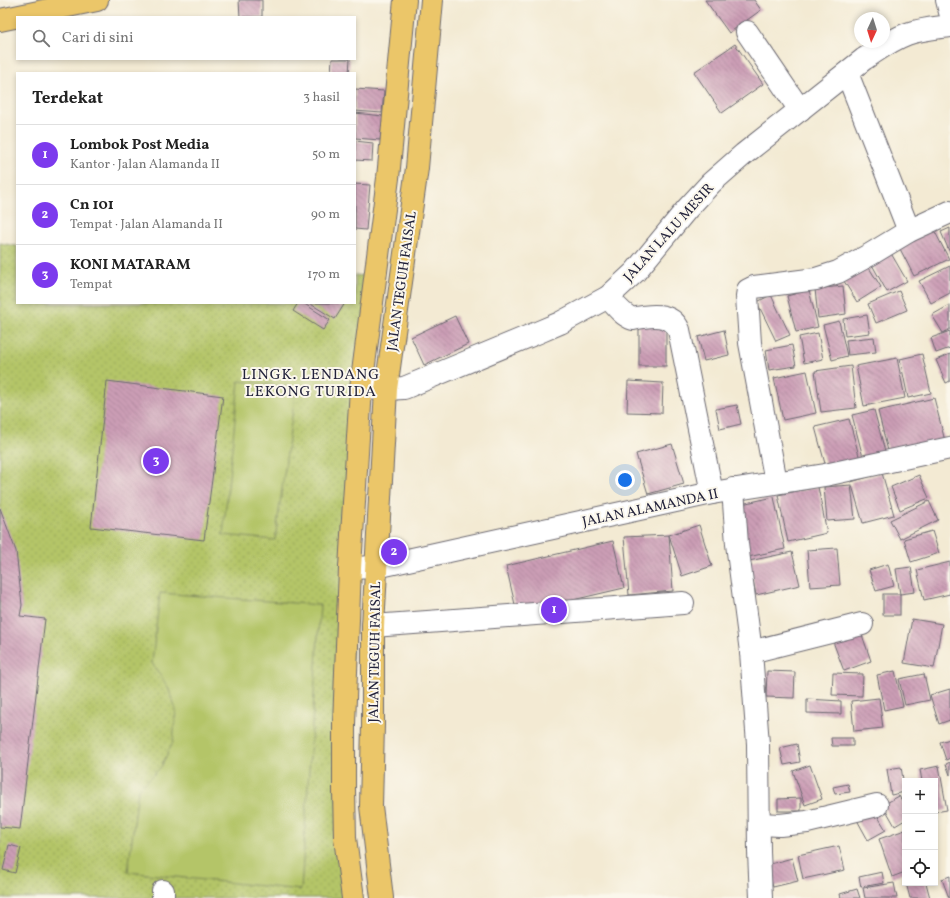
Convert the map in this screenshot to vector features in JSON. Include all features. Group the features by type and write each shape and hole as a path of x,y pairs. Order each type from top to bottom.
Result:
{"main road":[{"path":"0,20 33,6 97,0"},
{"name":"JALAN TEGUH FAISAL","path":"353,898 345,838 344,724 350,568 361,388 388,178 405,0"},
{"name":"JALAN TEGUH FAISAL","path":"382,898 371,806 373,725 372,626 386,389 417,168 432,0"},
{"path":"344,724 373,725"}],"street":[{"path":"946,0 950,12"},
{"name":"JALAN LALU MESIR","path":"361,388 404,388 539,332 608,297 635,272 687,209 712,183 744,154 864,59 884,46 907,34 920,30 950,26"},
{"path":"747,32 800,110"},
{"path":"847,73 909,231"},
{"path":"776,482 750,343 748,325 748,292 754,287 816,279 838,272 909,231 950,212"},
{"path":"608,297 624,314 630,317 662,316 670,318 676,324 681,338 712,493"},
{"name":"JALAN ALAMANDA II","path":"350,568 376,567 712,493 825,475 950,448"},
{"path":"733,489 737,544 751,652 758,744 761,898"},
{"path":"372,626 683,603"},
{"path":"751,652 862,624"},
{"path":"760,824 780,825 807,822 877,805"}],"green space":[{"path":"0,243 16,246 16,304 356,304 356,275 366,276 343,898 0,898"},
{"path":"239,381 296,387 275,540 223,535"},
{"path":"160,593 320,605 301,890 128,872 138,790 161,767 173,742 176,710 168,687 152,663"}],"building":[{"path":"239,0 262,0 262,16 240,16"},
{"path":"705,0 754,0 761,10 729,33"},
{"path":"735,44 763,84 722,113 694,72"},
{"path":"332,60 350,60 349,72 331,72"},
{"path":"356,89 384,91 382,113 356,111"},
{"path":"356,113 383,116 380,140 356,138"},
{"path":"356,141 373,143 372,161 356,160"},
{"path":"356,184 370,185 366,230 356,229"},
{"path":"933,228 949,259 914,276 898,245"},
{"path":"950,228 950,253 941,232"},
{"path":"889,250 907,281 887,292 870,261"},
{"path":"866,263 881,287 857,302 842,278"},
{"path":"950,266 950,293 931,303 919,281"},
{"path":"843,286 846,314 818,318 815,289"},
{"path":"809,290 818,327 796,332 787,296"},
{"path":"899,291 907,310 876,323 868,304"},
{"path":"771,295 790,335 776,341 757,302"},
{"path":"297,304 305,304 330,320 323,330 293,311"},
{"path":"311,304 344,304 335,319"},
{"path":"950,305 950,329 943,333 932,315"},
{"path":"867,315 870,333 845,336 843,319"},
{"path":"455,316 468,344 424,365 411,337"},
{"path":"639,321 666,321 666,366 639,366"},
{"path":"839,321 847,356 832,360 823,325"},
{"path":"724,330 729,355 704,361 698,337"},
{"path":"950,331 950,348 936,353 931,338"},
{"path":"818,333 823,359 804,363 799,337"},
{"path":"874,337 876,352 848,355 846,340"},
{"path":"792,345 796,366 769,370 766,350"},
{"path":"922,354 931,393 908,398 900,359"},
{"path":"950,354 950,381 946,383 936,360"},
{"path":"897,358 905,398 864,406 856,366"},
{"path":"851,366 856,408 821,412 815,371"},
{"path":"807,371 816,413 783,420 774,378"},
{"path":"107,381 223,396 204,540 91,527"},
{"path":"628,381 663,383 662,413 627,412"},
{"path":"934,398 945,441 889,455 878,411"},
{"path":"737,405 741,424 720,429 716,409"},
{"path":"874,410 886,455 864,461 852,415"},
{"path":"849,419 861,463 827,471 815,427"},
{"path":"672,444 684,484 648,494 636,454"},
{"path":"882,473 894,515 863,523 851,482"},
{"path":"919,475 929,498 900,510 891,487"},
{"path":"851,485 855,519 827,521 824,487"},
{"path":"818,487 827,533 788,542 778,495"},
{"path":"774,497 785,549 748,557 737,505"},
{"path":"929,501 938,520 900,539 890,520"},
{"path":"0,508 16,551 22,605 20,616 45,619 20,829 0,827"},
{"path":"699,525 712,566 682,576 669,535"},
{"path":"932,531 939,553 911,562 904,539"},
{"path":"669,535 673,591 629,595 624,537"},
{"path":"613,541 624,588 517,613 506,566"},
{"path":"837,548 840,585 810,587 807,550"},
{"path":"792,552 800,585 756,595 749,561"},
{"path":"950,562 950,594 924,600 917,570"},
{"path":"888,564 894,586 876,591 869,570"},
{"path":"911,567 915,592 900,594 896,569"},
{"path":"883,594 900,594 900,615 883,615"},
{"path":"912,619 942,624 934,668 904,663"},
{"path":"860,629 871,661 844,671 832,639"},
{"path":"767,671 795,672 794,698 766,697"},
{"path":"895,671 903,706 884,710 877,675"},
{"path":"833,673 863,674 862,696 832,695"},
{"path":"924,674 930,700 905,705 899,679"},
{"path":"950,689 950,720 939,724 930,695"},
{"path":"879,698 883,728 854,731 851,701"},
{"path":"807,699 841,701 841,714 807,713"},
{"path":"831,738 853,738 853,746 832,746"},
{"path":"950,739 950,758 946,760 940,742"},
{"path":"797,744 800,762 784,765 780,748"},
{"path":"950,762 950,775 946,764"},
{"path":"810,765 822,799 805,805 793,771"},
{"path":"939,766 947,810 938,812 938,778 921,778 920,770"},
{"path":"901,767 903,778 902,793 891,795 887,769"},
{"path":"848,784 850,792 835,794 833,787"},
{"path":"899,796 902,800 902,822 895,826 883,805"},
{"path":"801,798 801,811 778,811 778,799"},
{"path":"874,810 886,830 868,840 857,820"},
{"path":"902,831 902,873 892,877 879,839"},
{"path":"9,845 21,848 15,873 3,870"},
{"path":"839,846 845,870 803,879 798,855"},
{"path":"792,858 798,881 773,887 767,865"},
{"path":"882,872 884,883 861,887 859,877"},
{"path":"950,876 950,898 949,898 942,879"},
{"path":"894,883 897,898 865,898 863,888"},
{"path":"907,886 927,886 930,898 910,898"},
{"path":"857,889 860,898 841,898 840,894"}],"place":[{"name":"KONI MATARAM","path":"156,461"},
{"name":"Cn 101","path":"394,552"},
{"name":"Lombok Post Media","path":"554,610"}],"district":[{"name":"LINGK. LENDANG LEKONG TURIDA","path":"311,382"}]}
